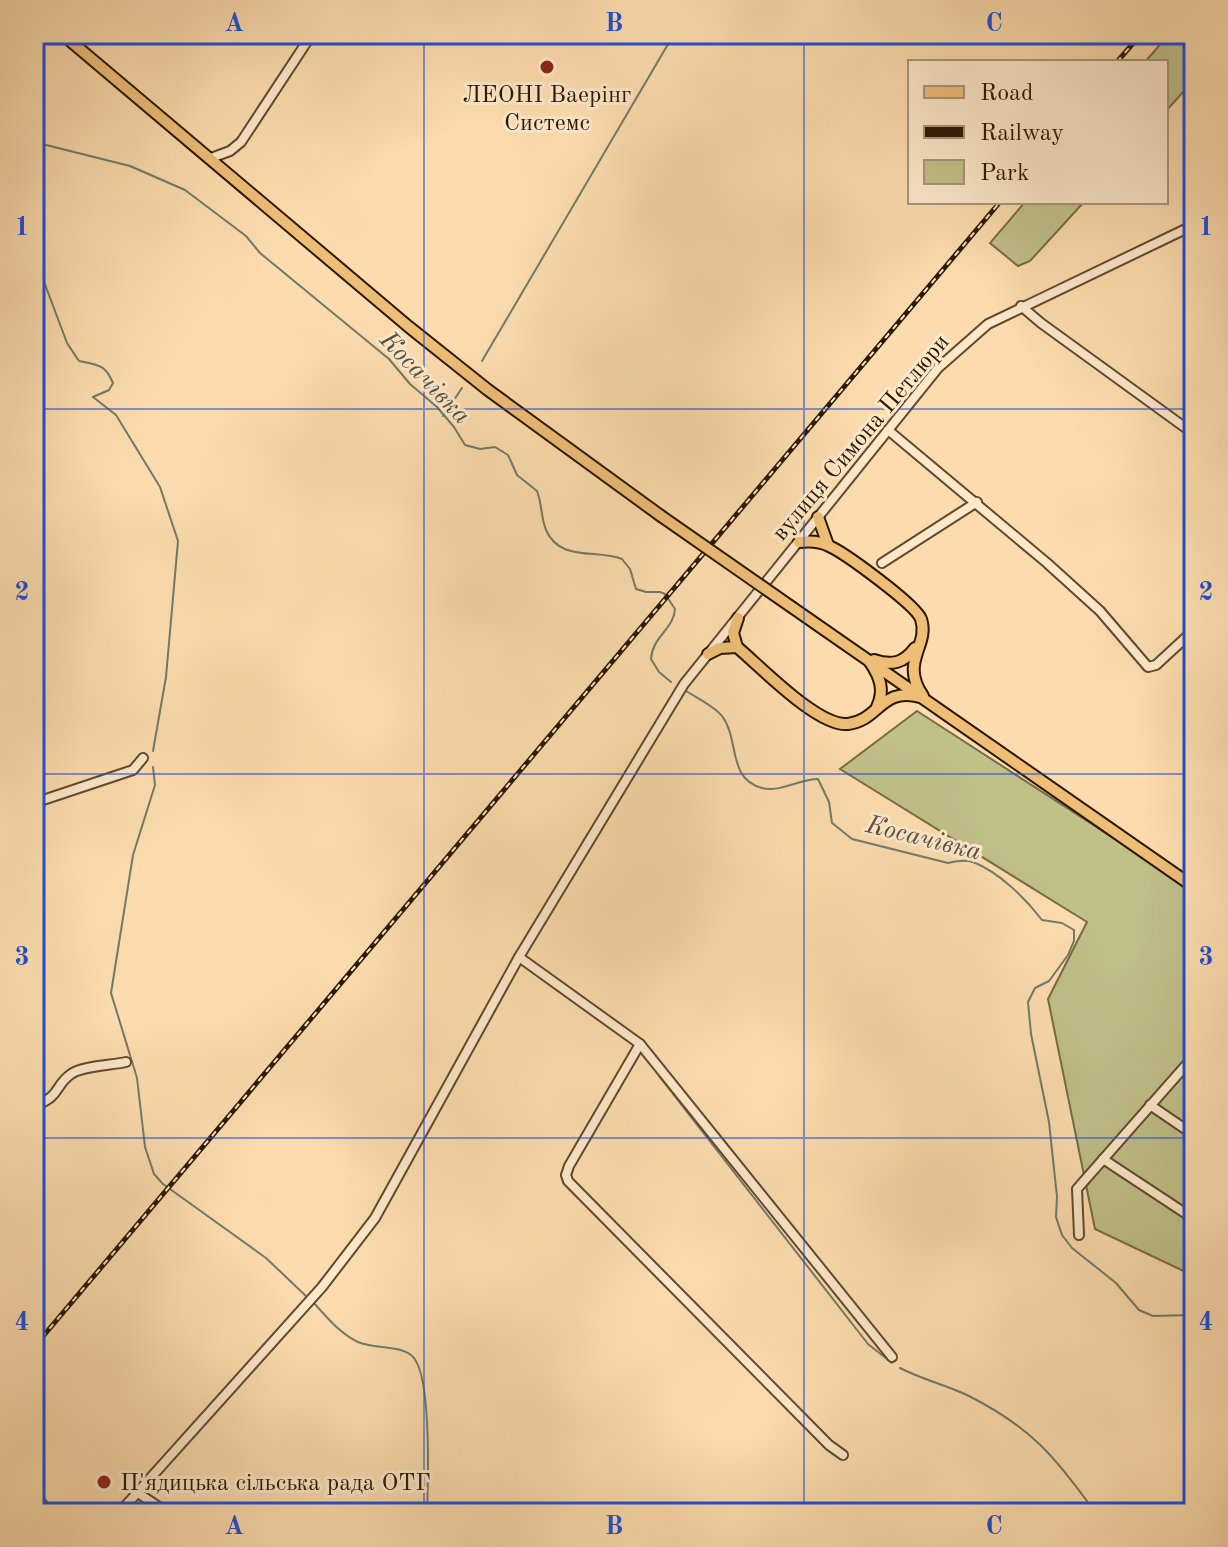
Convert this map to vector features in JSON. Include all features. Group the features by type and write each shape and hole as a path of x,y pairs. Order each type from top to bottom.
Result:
{"main road":[{"path":"62,34 488,390 661,516 1194,887"},
{"path":"818,517 828,545"},
{"path":"799,542 828,545 905,600 918,613 922,621 922,635 913,669 918,689 926,699"},
{"path":"738,618 733,633 737,647 825,719 850,724 901,694 926,699"},
{"path":"867,658 883,663 899,662 907,658 922,635"},
{"path":"708,654 720,648 737,647"},
{"path":"867,658 882,690 876,709"}],"street":[{"path":"211,158 230,151 241,142 312,34"},
{"name":"вулиця Симона Петлюри","path":"119,1513 311,1300 375,1218 519,957 684,684 938,368 988,324 1194,225"},
{"path":"1021,306 1052,332 1194,434"},
{"path":"888,430 977,502 1100,611 1148,667 1156,665 1194,630"},
{"path":"882,563 977,502"},
{"path":"34,803 133,770 143,758"},
{"path":"519,957 640,1044 892,1357"},
{"path":"640,1044 569,1166 568,1181 829,1445 843,1455"},
{"path":"1079,1235 1077,1189 1194,1056"},
{"path":"34,1106 51,1099 68,1076 76,1071 126,1062"},
{"path":"1150,1105 1194,1135"},
{"path":"1103,1159 1194,1219"},
{"path":"34,1493 49,1513"},
{"path":"138,1493 168,1513"}],"green space":[{"path":"1169,34 1194,34 1194,80 1168,109 1168,60 1147,60"},
{"path":"1023,204 1082,204 1030,261 1018,266 990,243"},
{"path":"917,711 1194,890 1194,1276 1095,1229 1048,999 1087,922 840,769"}],"waterway":[{"path":"482,361 674,34"},
{"name":"Косачівка","path":"34,142 130,166 185,190 246,236 260,253 389,359 410,384 437,407 465,445 480,449 495,447 508,455 517,475 537,491 544,525 552,540 569,551 622,559 630,569 636,589 665,594 675,609 674,616 655,645 651,659 659,672 671,682"},
{"path":"34,255 67,343 79,361 100,366 110,377 113,383 109,390 93,397 116,415 160,487 178,541 166,677 153,751"},
{"path":"443,416 462,388"},
{"name":"Косачівка","path":"686,691 722,716 739,768 751,783 775,789 818,779 829,802 832,823 852,839 948,863 973,862 1011,887 1042,920 1062,923 1074,930 1074,941 1068,955 1049,981 1035,988 1028,1002 1031,1034 1049,1122 1057,1197 1056,1217 1062,1235 1072,1248 1116,1283 1139,1310 1153,1316 1194,1315"},
{"path":"153,767 155,785 133,855 111,993 137,1078 145,1147 154,1174 163,1184 266,1258 307,1297"},
{"path":"659,1076 868,1344 892,1363"},
{"path":"312,1301 351,1338 364,1344 405,1352 418,1365 426,1404 427,1513"},
{"path":"900,1368 969,1396 1010,1420 1054,1460 1096,1513"}],"railway":[{"path":"1119,60 1141,34"},
{"path":"34,1347 998,204"}],"place":[{"name":"ЛЕОНІ Ваерінг Системс","path":"547,67"},
{"name":"П'ядицька сільська рада ОТГ","path":"104,1482"}]}
